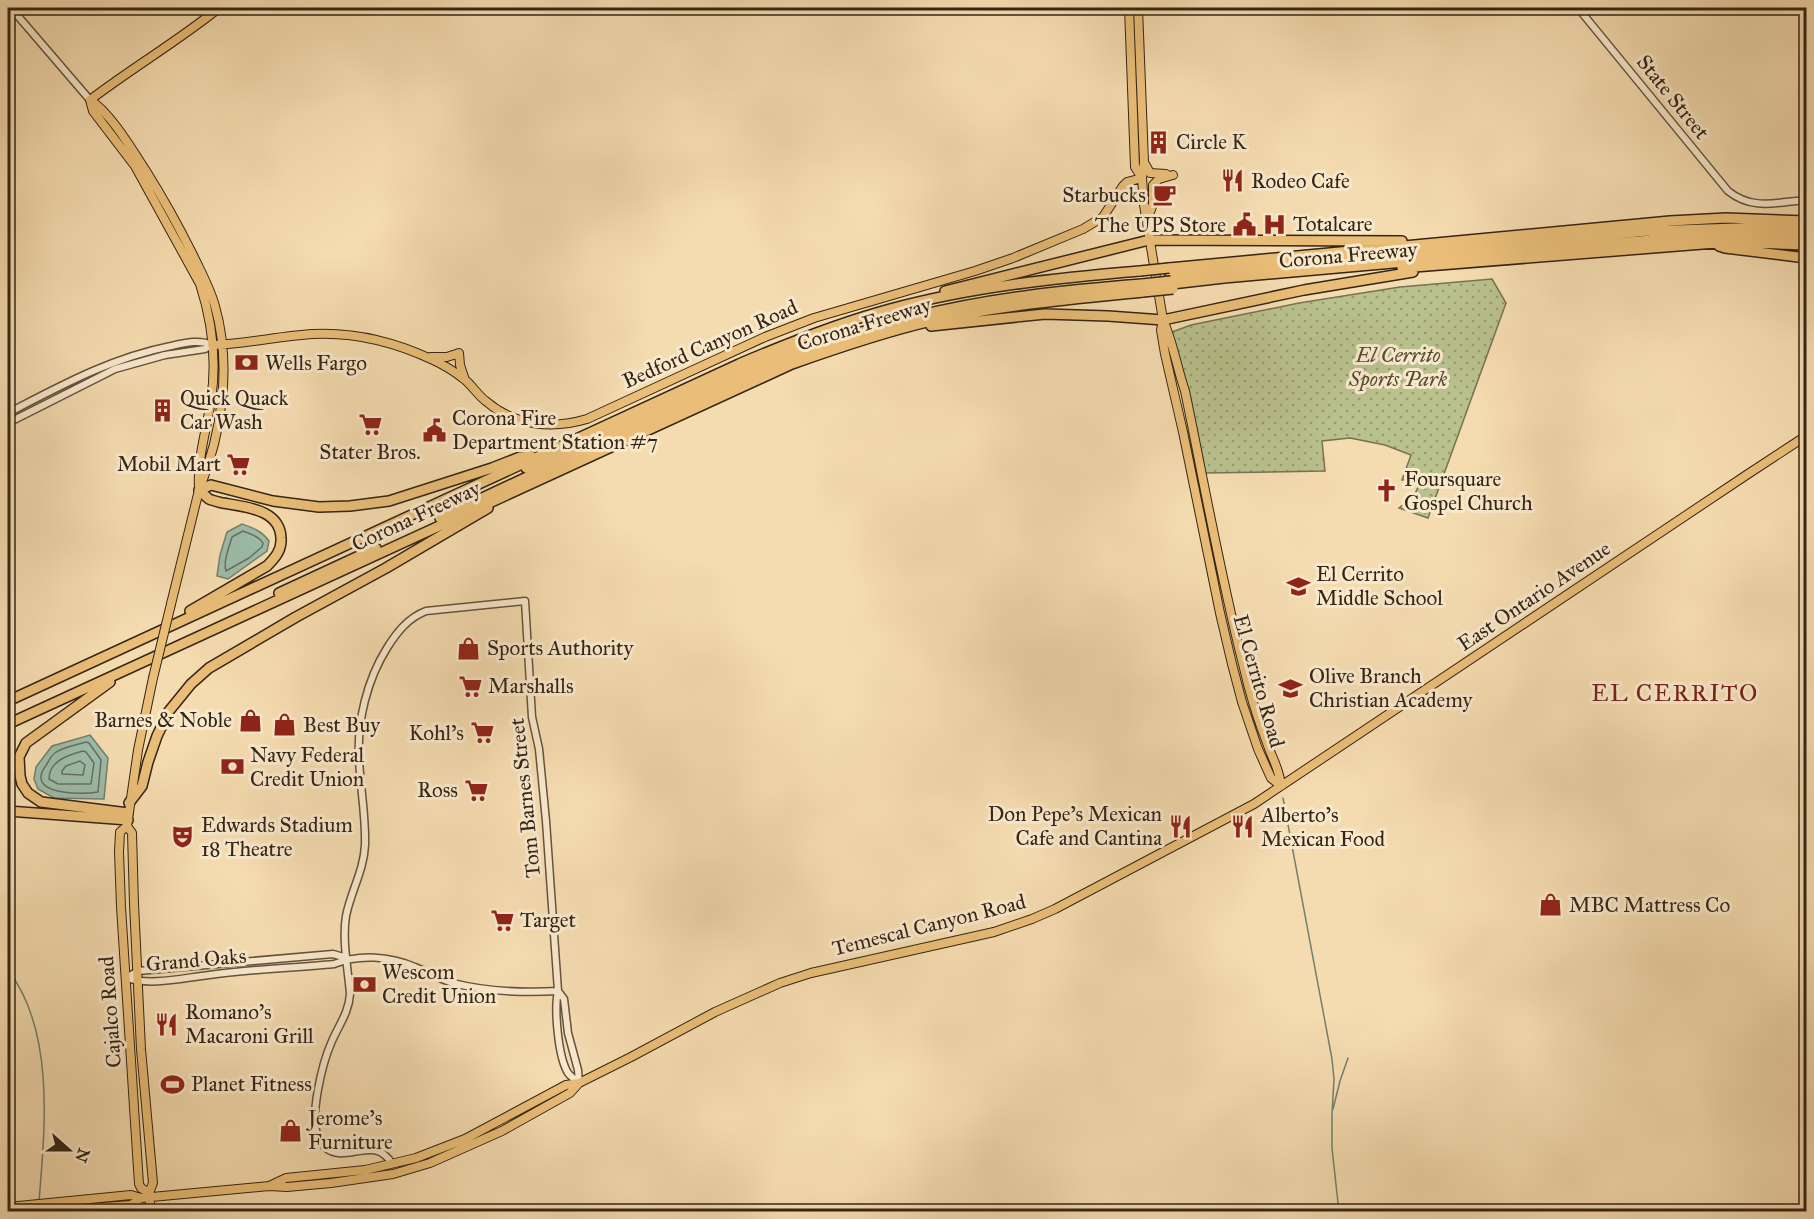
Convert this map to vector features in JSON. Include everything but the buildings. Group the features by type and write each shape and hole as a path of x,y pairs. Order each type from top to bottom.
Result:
{"highway":[{"name":"Corona Freeway","path":"8,724 792,364 914,326 1142,282 1171,280 1249,261 1670,221 1726,218 1806,221"},
{"path":"1249,261 1351,258 1648,231 1747,227 1806,230"},
{"path":"1171,280 1224,278 1685,237 1743,234 1806,237"},
{"path":"892,309 904,301 1149,240 1396,241 1488,238"},
{"name":"Corona Freeway","path":"8,701 764,353 812,334 892,309 966,292 1057,278 1142,282 1489,261 1714,243 1806,245"},
{"path":"1714,243 1725,248 1806,258"},
{"path":"1171,280 1351,258"},
{"path":"914,326 931,327 1045,314 1108,315 1163,320 1304,290 1489,261"},
{"path":"388,525 444,505 774,357 828,337 893,317 995,295 1083,283 1142,282"},
{"path":"8,718 661,415 789,358 876,328 954,308 1025,296 1142,282"},
{"path":"117,650 267,566 279,551 280,532 276,522 268,515 260,511 210,500 199,490 211,485 273,501 319,507 350,506 389,501 492,468 520,456 537,456"},
{"path":"128,815 142,786 157,736 169,711 191,684 209,668 537,480"},
{"path":"128,815 41,802 28,793 22,784 19,757 26,743 49,725 114,679 145,661"},
{"path":"8,811 128,815"}],"main road":[{"path":"90,100 219,8"},
{"path":"1129,8 1135,167 1142,178"},
{"path":"1138,8 1144,162 1142,178"},
{"name":"Cajalco Road","path":"90,100 93,111 135,166 200,285 209,315 213,385 198,472 199,490"},
{"name":"Cajalco Road","path":"90,100 99,105 140,161 204,277 214,303 222,345 224,377 222,399 206,472 199,490 153,678 138,750 128,815 120,832 119,852 139,1184 147,1196 151,1212"},
{"path":"1144,162 1150,173 1173,175 1160,179 1153,185 1153,204 1146,221"},
{"name":"El Cerrito Road","path":"1142,178 1146,221 1163,320 1185,391 1224,587 1255,709 1280,774 1281,786"},
{"name":"Bedford Canyon Road","path":"212,345 312,334 360,336 386,341 427,357 465,380 486,402 511,416 523,421 548,425 574,423 765,337 814,318 975,271 1083,229 1103,217 1127,182 1142,178"},
{"path":"427,357 447,357 459,353 465,380"},
{"name":"East Ontario Avenue","path":"1281,786 1806,436"},
{"name":"Temescal Canyon Road","path":"269,1186 286,1178 364,1170 392,1164 450,1145 566,1085 579,1083 715,1012 780,983 811,973 994,932 1032,919 1240,813 1281,786"},
{"name":"Cajalco Road","path":"128,815 132,833 141,1049 153,1184 147,1196"},
{"name":"Temescal Canyon Road","path":"8,1207 29,1205 47,1207 131,1195 147,1196 269,1186 287,1188 393,1173 452,1155 502,1131 570,1093 579,1083"},
{"path":"362,1179 367,1175 388,1170 392,1164"},
{"name":"Temescal Canyon Road","path":"36,1212 47,1207"}],"street":[{"path":"11,8 90,100"},
{"name":"State Street","path":"1578,8 1728,191 1738,199 1758,204 1806,200"},
{"name":"Bedford Canyon Road","path":"8,413 101,366 142,351 183,343 206,342 212,345"},
{"name":"Bedford Canyon Road","path":"8,423 115,369 171,354 205,349 212,345"},
{"name":"Tom Barnes Street","path":"347,959 346,917 362,867 365,846 359,758 360,731 368,691 384,653 406,623 426,611 525,601 532,717 546,821 559,1036 568,1073 579,1083"},
{"name":"Grand Oaks","path":"126,978 138,971 333,954 347,959"},
{"name":"Grand Oaks","path":"126,978 138,982 329,964 347,959 380,958 416,967 443,980 500,991 527,993 558,991"},
{"path":"347,959 350,1003 332,1041 324,1065 316,1102 317,1136 325,1147 336,1152 379,1150 387,1155 392,1164"}],"green space":[{"name":"El Cerrito Sports Park","path":"1492,279 1506,303 1428,518 1399,508 1414,496 1419,485 1413,479 1402,480 1411,455 1385,445 1350,438 1322,441 1325,471 1205,473 1196,426 1183,394 1172,332 1191,325 1299,303 1400,287"}],"water":[{"path":"242,524 257,530 269,541 267,551 228,579 217,576 227,532"},
{"path":"90,735 108,758 104,799 54,798 38,789 34,779 36,767 52,746"}],"waterway":[{"path":"1283,798 1332,1059 1334,1079 1332,1114"},
{"path":"8,970 23,994 34,1022 40,1051 44,1112 39,1201"},
{"path":"1333,1109 1348,1058"},
{"path":"1332,1113 1332,1148 1339,1212"}],"place":[{"name":"Circle K","path":"1158,142"},
{"name":"Rodeo Cafe","path":"1233,181"},
{"name":"Starbucks","path":"1164,195"},
{"name":"Totalcare","path":"1275,224"},
{"name":"The UPS Store","path":"1244,225"},
{"name":"Wells Fargo","path":"247,363"},
{"name":"Quick Quack Car Wash","path":"162,410"},
{"name":"Stater Bros.","path":"370,424"},
{"name":"Corona Fire Department Station #7","path":"434,430"},
{"name":"Mobil Mart","path":"239,464"},
{"name":"Foursquare Gospel Church","path":"1386,491"},
{"name":"El Cerrito Middle School","path":"1298,586"},
{"name":"Sports Authority","path":"469,648"},
{"name":"Marshalls","path":"470,686"},
{"name":"Olive Branch Christian Academy","path":"1291,688"},
{"name":"Barnes & Noble","path":"250,720"},
{"name":"Best Buy","path":"285,725"},
{"name":"Kohl's","path":"482,733"},
{"name":"Navy Federal Credit Union","path":"232,767"},
{"name":"Ross","path":"476,790"},
{"name":"Don Pepe's Mexican Cafe and Cantina","path":"1180,826"},
{"name":"Alberto's Mexican Food","path":"1243,827"},
{"name":"Edwards Stadium 18 Theatre","path":"183,837"},
{"name":"MBC Mattress Co","path":"1551,905"},
{"name":"Target","path":"502,920"},
{"name":"Wescom Credit Union","path":"364,984"},
{"name":"Romano's Macaroni Grill","path":"167,1024"},
{"name":"Planet Fitness","path":"173,1084"},
{"name":"Jerome's Furniture","path":"290,1130"}],"district":[{"name":"EL CERRITO","path":"1675,693"}]}
